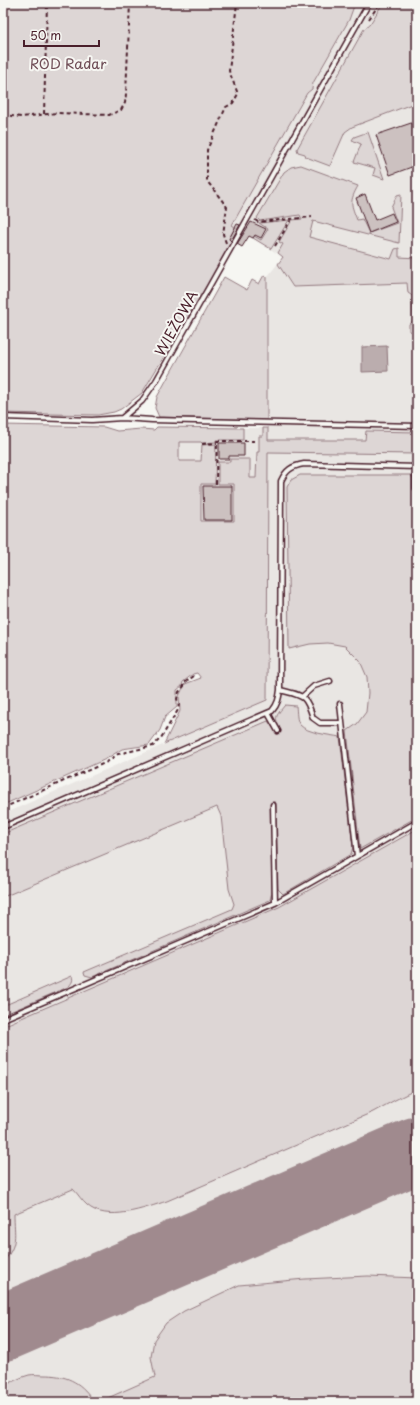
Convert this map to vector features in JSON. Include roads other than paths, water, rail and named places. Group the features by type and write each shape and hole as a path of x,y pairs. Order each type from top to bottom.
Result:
{"lane":[{"name":"WIEŻOWA","path":"122,418 135,408 149,393 369,3"},
{"path":"3,418 92,420 122,418 417,426"},
{"path":"3,826 268,713 277,706 280,690 281,481 284,474 295,466 304,464 417,467 416,488"},
{"path":"303,696 314,686 330,681"},
{"path":"280,690 303,696 309,704 312,718 320,723 342,723"},
{"path":"340,704 357,856"},
{"path":"268,713 278,731"},
{"path":"273,805 275,903"},
{"path":"3,1020 275,903 417,822"}],"park label":[{"name":"ROD Radar","path":"68,63"}]}
